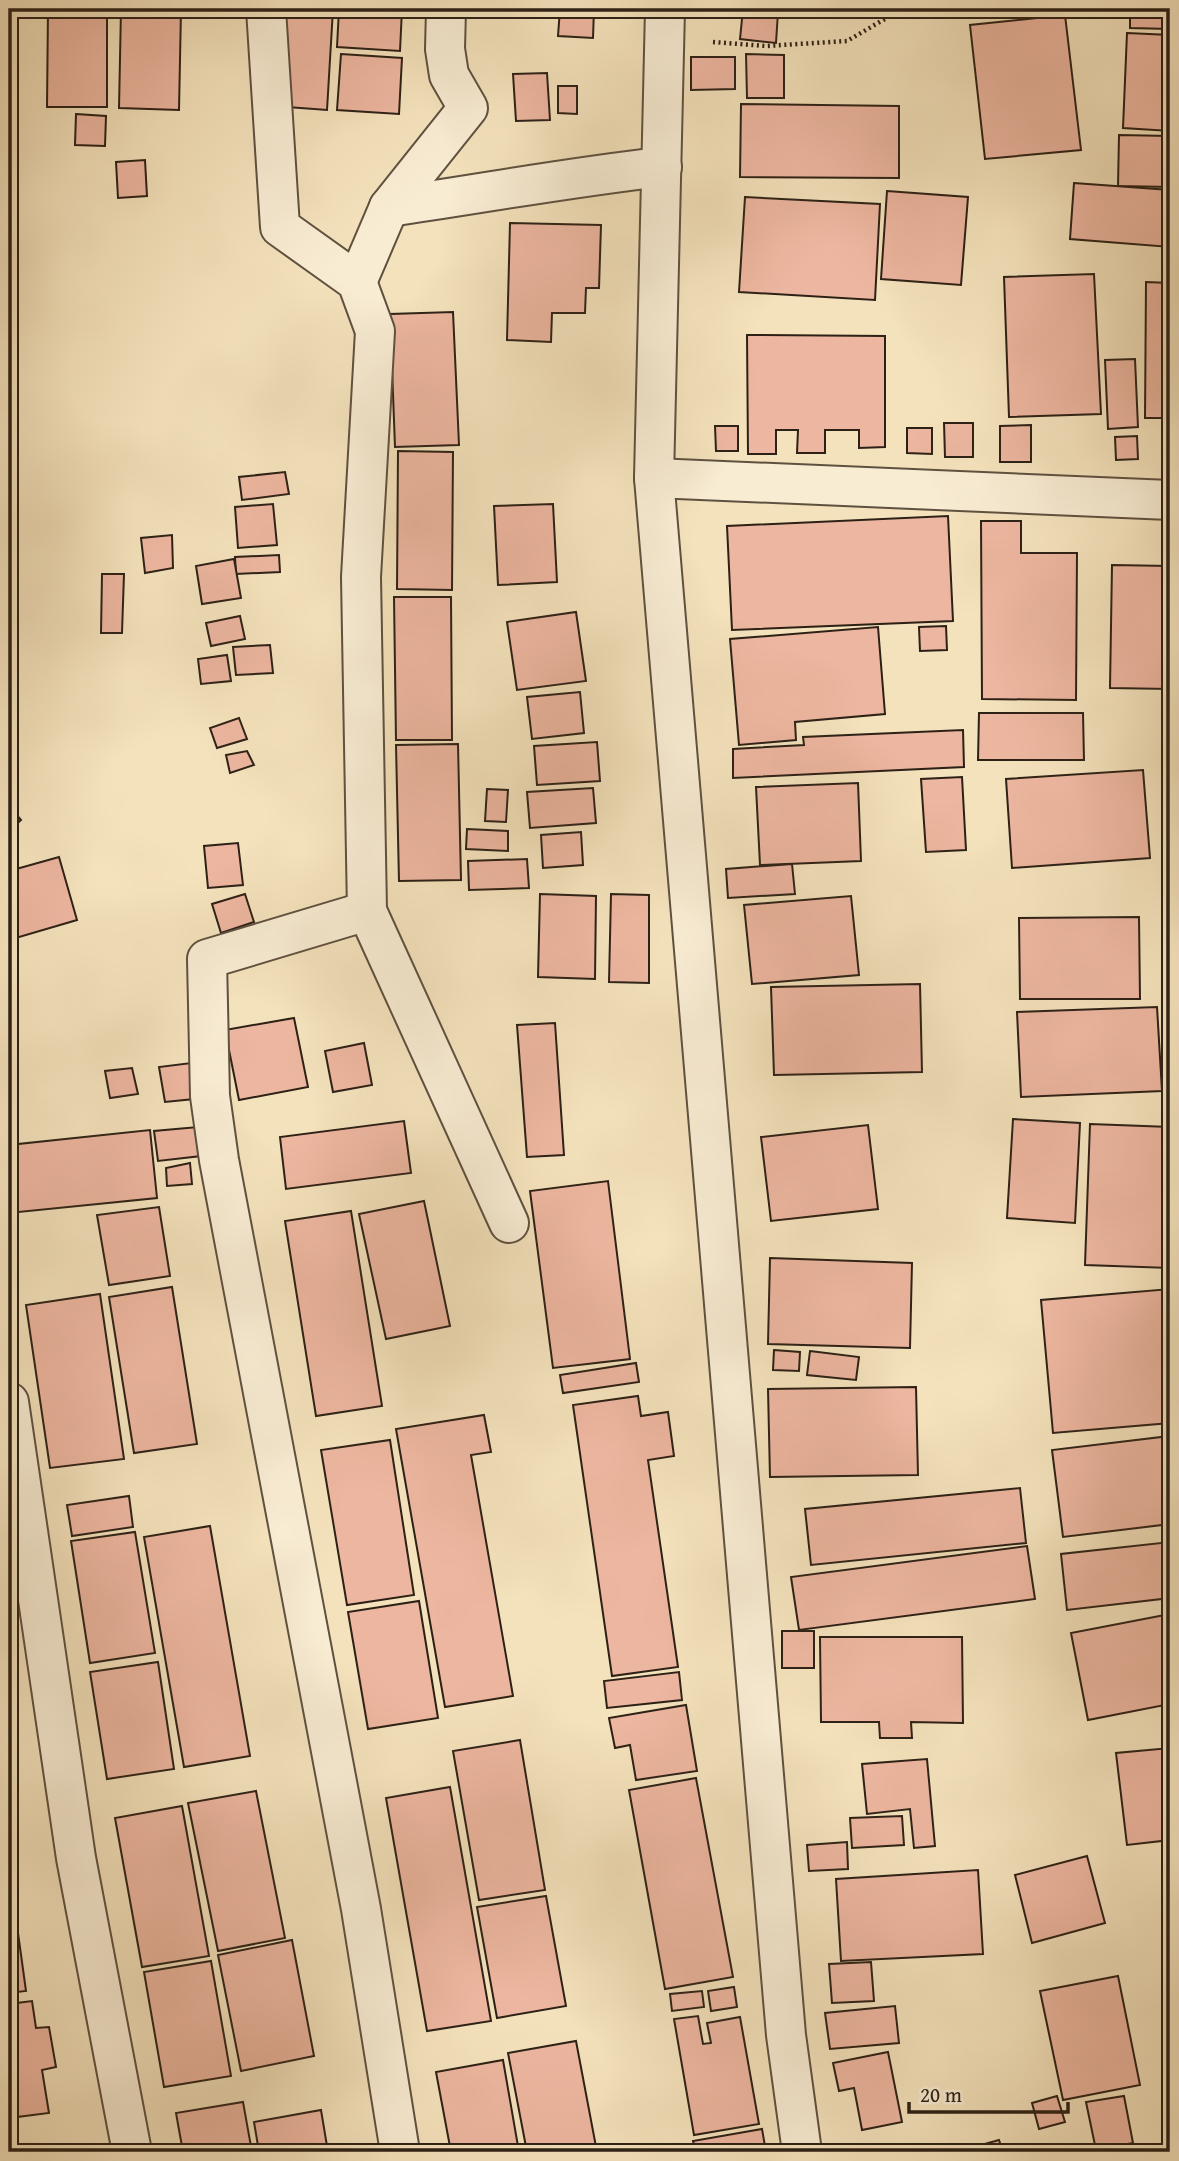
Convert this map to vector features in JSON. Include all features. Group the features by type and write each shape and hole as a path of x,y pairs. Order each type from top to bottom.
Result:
{"street":[{"path":"266,9 280,227 357,282 375,331 361,578 367,911 509,1223"},
{"path":"357,282 388,207 468,108 449,75 445,49 446,9"},
{"path":"665,25 653,478 786,2035 802,2152"},
{"path":"388,207 587,175 662,167"},
{"path":"653,478 1170,500"},
{"path":"367,911 207,959 207,1042 210,1096 219,1160 361,1909 400,2152"},
{"path":"9,1402 76,1858 132,2152"}],"path":[{"path":"665,25 766,46 847,41 902,9"}],"building":[{"path":"48,9 107,9 107,107 47,107"},
{"path":"121,9 181,9 179,110 119,108"},
{"path":"281,9 333,9 327,110 274,106"},
{"path":"339,9 402,9 400,51 337,47"},
{"path":"560,9 594,9 593,38 558,36"},
{"path":"743,9 778,12 776,43 740,39"},
{"path":"769,9 880,9 880,18"},
{"path":"1130,9 1170,9 1170,29 1130,28"},
{"path":"1065,15 1081,150 985,159 970,25"},
{"path":"1127,33 1170,35 1170,131 1123,128"},
{"path":"341,54 402,58 399,114 337,110"},
{"path":"746,54 784,55 784,98 747,98"},
{"path":"691,57 735,57 735,89 691,90"},
{"path":"547,73 550,120 516,121 513,74"},
{"path":"558,86 577,86 577,114 558,113"},
{"path":"741,104 899,106 899,178 740,177"},
{"path":"76,114 106,116 105,146 75,145"},
{"path":"1119,135 1170,136 1170,187 1118,186"},
{"path":"145,160 147,196 118,198 116,162"},
{"path":"1074,183 1170,190 1170,247 1070,239"},
{"path":"887,191 968,197 961,285 881,279"},
{"path":"745,197 880,204 875,300 739,292"},
{"path":"510,223 601,225 599,288 586,288 585,313 552,313 551,342 507,340"},
{"path":"1094,274 1101,414 1009,417 1004,277"},
{"path":"1146,282 1170,283 1170,418 1145,418"},
{"path":"453,312 459,445 395,447 390,314"},
{"path":"747,335 885,336 885,447 859,448 859,430 825,430 825,453 797,453 798,430 776,430 776,454 748,454"},
{"path":"1135,359 1138,427 1108,429 1105,360"},
{"path":"944,423 973,423 973,457 945,457"},
{"path":"1031,425 1031,462 1000,462 1000,426"},
{"path":"715,426 738,426 738,451 716,451"},
{"path":"907,428 932,428 932,454 907,453"},
{"path":"1137,436 1138,459 1116,460 1115,437"},
{"path":"398,451 453,452 452,590 397,589"},
{"path":"285,472 289,494 242,500 239,477"},
{"path":"273,504 277,545 238,548 235,507"},
{"path":"553,504 557,582 498,585 494,506"},
{"path":"948,516 953,621 732,630 727,526"},
{"path":"981,521 1021,521 1021,553 1077,553 1076,700 982,699"},
{"path":"172,535 173,568 145,573 141,538"},
{"path":"279,555 280,572 236,574 235,557"},
{"path":"234,559 241,598 202,604 196,566"},
{"path":"1112,565 1170,566 1170,689 1110,688"},
{"path":"102,574 124,574 122,633 101,633"},
{"path":"11,578 14,630 9,630"},
{"path":"394,597 451,597 452,740 396,740"},
{"path":"576,612 586,681 517,690 507,622"},
{"path":"240,616 245,639 211,646 206,623"},
{"path":"946,626 947,650 920,651 919,627"},
{"path":"878,627 885,714 795,722 796,740 739,745 730,639"},
{"path":"270,645 273,673 236,675 233,647"},
{"path":"227,655 231,681 201,684 198,659"},
{"path":"580,692 584,733 532,739 527,697"},
{"path":"979,713 1083,713 1084,760 978,760"},
{"path":"239,718 247,739 217,748 210,728"},
{"path":"963,730 964,767 733,778 733,749 804,745 803,737"},
{"path":"597,742 600,781 537,785 534,746"},
{"path":"458,744 461,880 399,881 396,745"},
{"path":"247,751 254,765 230,773 226,755"},
{"path":"1143,770 1150,858 1012,868 1006,779"},
{"path":"962,777 966,850 926,852 921,779"},
{"path":"858,783 861,861 760,865 756,787"},
{"path":"593,788 596,823 530,828 527,792"},
{"path":"487,789 508,790 506,822 485,821"},
{"path":"9,806 21,820 9,831"},
{"path":"467,829 508,831 508,851 466,849"},
{"path":"581,832 583,865 543,868 541,835"},
{"path":"238,843 243,885 208,888 204,846"},
{"path":"59,857 77,920 9,940 9,871"},
{"path":"527,859 529,888 469,890 468,861"},
{"path":"792,864 795,894 728,898 726,869"},
{"path":"245,894 254,922 221,933 212,904"},
{"path":"540,894 596,896 595,979 538,977"},
{"path":"611,894 649,895 649,983 609,982"},
{"path":"851,896 859,975 752,984 744,905"},
{"path":"1139,917 1140,999 1020,999 1019,918"},
{"path":"920,984 922,1072 774,1075 771,987"},
{"path":"1157,1007 1162,1091 1021,1097 1017,1012"},
{"path":"294,1018 308,1087 239,1100 225,1030"},
{"path":"555,1023 564,1155 527,1157 517,1025"},
{"path":"364,1043 372,1085 333,1092 325,1051"},
{"path":"191,1063 194,1099 165,1102 159,1067"},
{"path":"132,1068 138,1094 110,1098 105,1071"},
{"path":"1013,1119 1080,1123 1075,1223 1007,1218"},
{"path":"404,1121 411,1173 286,1189 280,1137"},
{"path":"1090,1124 1170,1127 1170,1268 1085,1265"},
{"path":"868,1125 878,1209 771,1221 761,1137"},
{"path":"198,1127 201,1156 158,1161 154,1131"},
{"path":"150,1130 157,1198 9,1213 9,1145"},
{"path":"190,1163 192,1184 167,1186 166,1168"},
{"path":"608,1181 630,1359 553,1368 530,1191"},
{"path":"424,1201 450,1326 386,1339 359,1214"},
{"path":"159,1207 170,1276 109,1285 97,1215"},
{"path":"351,1211 382,1406 316,1416 285,1221"},
{"path":"770,1258 912,1263 910,1348 768,1344"},
{"path":"172,1287 197,1444 134,1453 109,1297"},
{"path":"1170,1289 1170,1423 1053,1433 1041,1300"},
{"path":"100,1294 124,1459 50,1468 26,1305"},
{"path":"774,1350 800,1352 799,1371 773,1370"},
{"path":"810,1351 859,1357 856,1380 807,1375"},
{"path":"636,1363 639,1382 563,1393 560,1375"},
{"path":"916,1387 918,1475 770,1477 768,1389"},
{"path":"638,1396 641,1416 668,1412 674,1456 648,1460 678,1667 612,1676 573,1405"},
{"path":"484,1415 491,1452 471,1455 513,1696 445,1707 396,1429"},
{"path":"1170,1436 1170,1524 1063,1537 1052,1450"},
{"path":"390,1440 414,1595 347,1605 321,1450"},
{"path":"1020,1488 1026,1543 811,1565 805,1509"},
{"path":"129,1496 133,1527 72,1536 67,1505"},
{"path":"210,1526 250,1756 184,1767 144,1537"},
{"path":"135,1532 155,1653 90,1663 71,1541"},
{"path":"1170,1542 1170,1598 1067,1610 1061,1554"},
{"path":"1027,1546 1035,1599 799,1630 791,1577"},
{"path":"419,1601 438,1718 368,1729 348,1612"},
{"path":"1170,1614 1170,1704 1088,1720 1071,1633"},
{"path":"782,1631 814,1631 814,1668 782,1668"},
{"path":"820,1637 962,1637 963,1723 911,1722 912,1738 880,1738 879,1722 821,1722"},
{"path":"158,1662 174,1769 107,1779 90,1672"},
{"path":"679,1672 682,1700 607,1708 604,1681"},
{"path":"686,1705 697,1771 636,1780 630,1745 615,1748 609,1718"},
{"path":"520,1740 545,1890 479,1900 453,1751"},
{"path":"1170,1748 1170,1840 1127,1845 1116,1753"},
{"path":"927,1759 935,1846 914,1848 910,1809 867,1814 862,1764"},
{"path":"696,1778 733,1977 665,1989 629,1790"},
{"path":"450,1787 491,2021 427,2031 386,1798"},
{"path":"256,1791 285,1938 218,1951 188,1803"},
{"path":"182,1806 209,1956 142,1967 115,1818"},
{"path":"902,1816 904,1845 852,1848 850,1818"},
{"path":"847,1842 848,1869 809,1871 807,1845"},
{"path":"1087,1856 1105,1923 1032,1943 1015,1875"},
{"path":"9,1868 26,1991 9,1993"},
{"path":"978,1870 983,1954 841,1961 836,1879"},
{"path":"546,1896 566,2006 497,2018 477,1907"},
{"path":"292,1940 314,2056 241,2071 218,1955"},
{"path":"211,1961 231,2076 164,2087 144,1972"},
{"path":"871,1962 874,2001 832,2003 829,1964"},
{"path":"1118,1976 1140,2085 1063,2100 1040,1991"},
{"path":"734,1987 737,2007 711,2011 708,1991"},
{"path":"702,1991 704,2007 672,2011 670,1994"},
{"path":"32,2001 36,2028 49,2027 56,2067 42,2070 49,2113 9,2118 9,2004"},
{"path":"895,2006 899,2043 830,2049 825,2013"},
{"path":"698,2016 703,2044 711,2043 707,2023 740,2017 759,2124 694,2135 674,2019"},
{"path":"576,2041 597,2152 527,2152 508,2053"},
{"path":"888,2052 902,2122 862,2130 854,2088 839,2091 833,2063"},
{"path":"503,2060 519,2152 451,2152 436,2072"},
{"path":"1057,2096 1065,2122 1039,2129 1032,2103"},
{"path":"1124,2096 1133,2143 1096,2150 1086,2102"},
{"path":"243,2102 252,2152 183,2152 176,2113"},
{"path":"321,2110 328,2152 259,2152 254,2122"},
{"path":"762,2129 766,2152 696,2152 693,2141"},
{"path":"999,2140 1003,2152 956,2152"}]}
